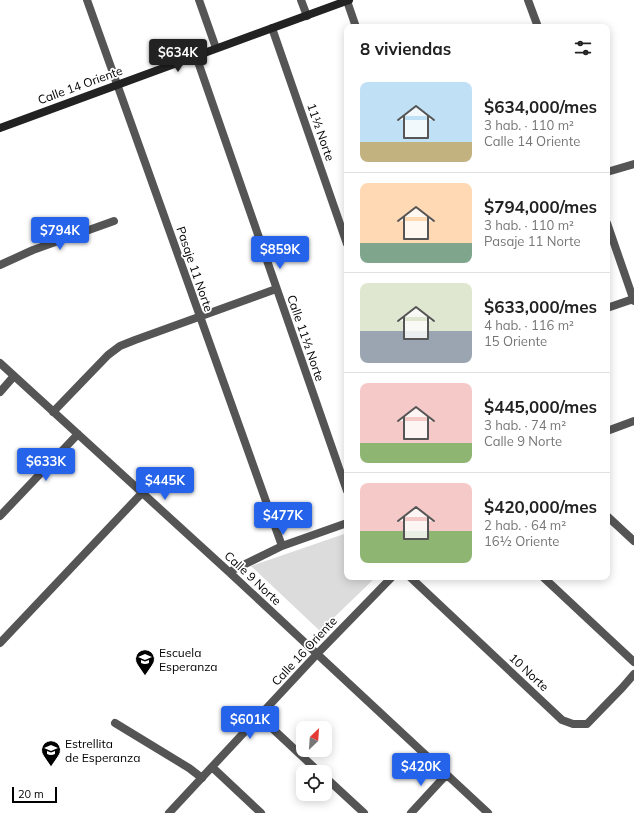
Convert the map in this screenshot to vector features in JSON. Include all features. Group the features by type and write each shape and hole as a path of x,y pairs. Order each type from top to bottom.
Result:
{"street":[{"name":"Pasaje 11 Norte","path":"86,0 282,546"},
{"path":"200,0 216,48"},
{"path":"301,0 307,16"},
{"name":"Calle 14 Oriente","path":"0,128 348,0"},
{"path":"348,0 355,24"},
{"path":"528,0 537,24"},
{"name":"11½ Norte","path":"272,28 344,235"},
{"name":"Calle 11½ Norte","path":"196,56 344,482"},
{"path":"610,171 634,164"},
{"path":"0,265 33,250 114,221"},
{"path":"610,232 634,300 610,307"},
{"path":"53,412 108,355 120,346 276,289"},
{"name":"Calle 9 Norte","path":"0,363 229,572 488,813"},
{"path":"0,392 14,376"},
{"path":"610,430 634,421"},
{"path":"0,516 78,434"},
{"path":"0,643 142,493"},
{"path":"610,518 630,534 634,541"},
{"path":"229,572 282,546 344,525"},
{"name":"Calle 16 Oriente","path":"169,813 317,654 389,580"},
{"name":"10 Norte","path":"413,580 562,720 573,724 587,724 634,674"},
{"path":"546,580 634,662"},
{"path":"259,716 312,765"},
{"path":"115,723 202,778"},
{"path":"212,767 261,813"},
{"path":"411,813 446,775"},
{"path":"332,783 364,813"}],"shaded area":[{"path":"344,534 344,580 373,580 320,631 251,566"}],"place":[{"name":"Escuela Esperanza","path":"145,676"},
{"name":"Estrellita de Esperanza","path":"51,767"}]}
